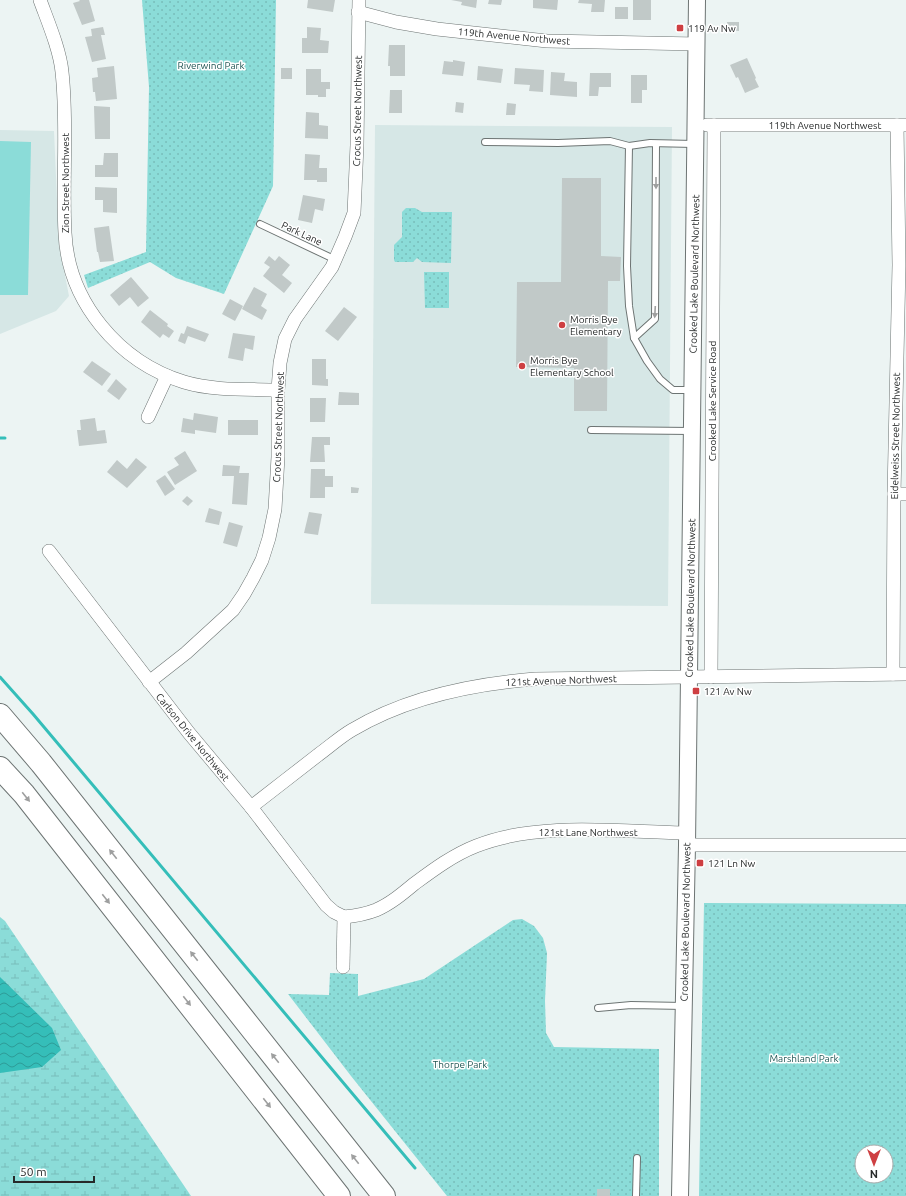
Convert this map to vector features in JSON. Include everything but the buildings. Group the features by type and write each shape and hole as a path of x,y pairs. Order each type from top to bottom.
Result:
{"highway":[{"path":"0,715 41,763 383,1194"},
{"path":"0,768 29,800 339,1196"}],"street":[{"name":"Zion Street Northwest","path":"40,0 54,41 62,71 65,111 65,234 75,283 90,312 107,333 140,361 168,376 185,382 208,387 278,390"},
{"name":"Crooked Lake Boulevard Northwest","path":"680,1196 687,839 697,0"},
{"name":"119th Avenue Northwest","path":"358,6 396,22 437,29 547,41 697,44"},
{"name":"Crocus Street Northwest","path":"149,682 186,653 233,610 244,594 262,560 269,538 275,509 278,457 278,390 280,363 285,339 295,320 336,260 354,213 357,145 358,6"},
{"name":"119th Avenue Northwest","path":"695,125 901,125"},
{"name":"Crooked Lake Service Road","path":"711,677 714,125"},
{"name":"Eidelweiss Street Northwest","path":"899,674 902,317 899,265 901,125"},
{"path":"148,417 168,376"},
{"name":"Carlson Drive Northwest","path":"49,551 149,682 189,733 251,807 326,905 334,912 344,917"},
{"name":"121st Avenue Northwest","path":"251,807 352,730 384,714 414,702 462,688 505,681 535,679 899,674"},
{"name":"121st Lane Northwest","path":"344,917 376,911 390,903 446,861 475,846 501,837 529,832 562,830 687,839 906,845"},
{"path":"342,967 344,917"}],"lane":[{"path":"485,142 558,143 610,141 629,146 695,144"},
{"path":"634,338 655,319 656,144"},
{"path":"629,146 627,266 629,306 634,338 647,361 660,379 674,390 692,390"},
{"name":"Park Lane","path":"260,224 336,260"},
{"path":"591,430 692,431"},
{"path":"598,1008 630,1005 684,1006"},
{"path":"636,1196 637,1158"}],"shaded area":[{"name":"Morris Bye Elementary School","path":"375,125 672,127 668,606 371,604"},
{"path":"0,130 54,131 59,245 69,296 56,311 0,334"}],"green space":[{"name":"Riverwind Park","path":"142,0 276,0 273,186 224,294 176,278 150,262 88,288 84,275 146,252 149,87"},
{"path":"0,141 31,142 28,295 0,295"},
{"path":"406,208 415,208 422,212 452,212 451,263 422,262 417,258 413,262 395,262 394,245 402,237 402,212"},
{"path":"424,272 449,272 449,308 425,308"},
{"name":"Marshland Park","path":"704,903 906,904 906,1196 699,1196"},
{"path":"0,917 5,921 191,1196 0,1196"},
{"name":"Thorpe Park","path":"522,919 534,926 543,938 547,953 545,1001 546,1033 554,1047 659,1049 659,1196 447,1196 351,1076 288,994 329,995 330,973 358,974 358,996 424,979 513,920"}],"water":[{"path":"0,977 52,1028 61,1050 42,1067 0,1073"}],"waterway":[{"path":"0,438 5,438"},
{"path":"0,677 33,714 415,1168"}],"place":[{"name":"119 Av Nw","path":"680,28"},
{"name":"Morris Bye Elementary","path":"562,325"},
{"name":"Morris Bye Elementary School","path":"522,366"},
{"name":"121 Av Nw","path":"696,691"},
{"name":"121 Ln Nw","path":"700,863"}]}
